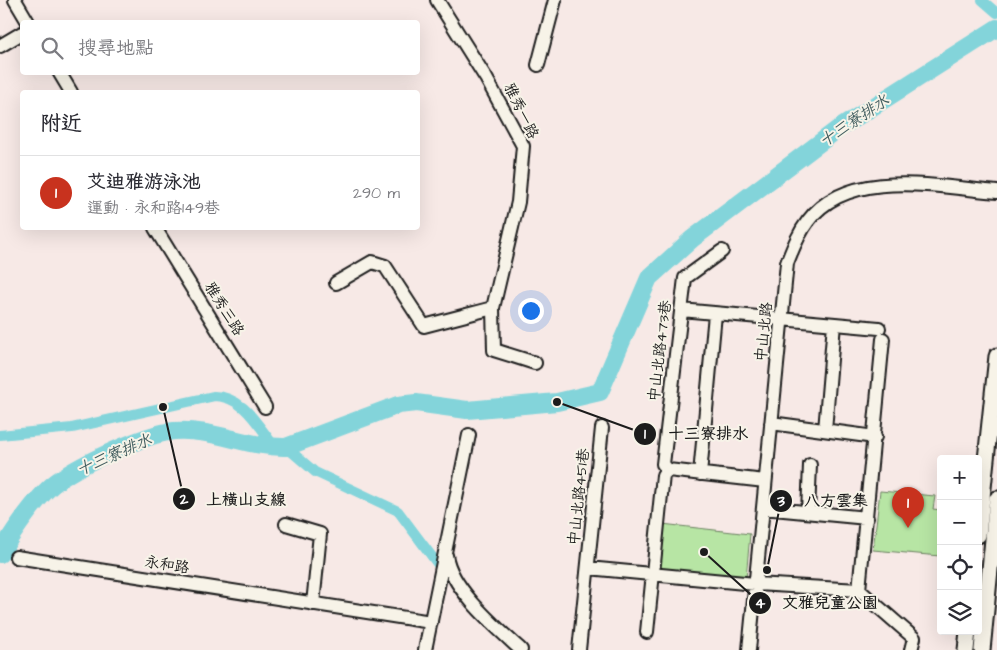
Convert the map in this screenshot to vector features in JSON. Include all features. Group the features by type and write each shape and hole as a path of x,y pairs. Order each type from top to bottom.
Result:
{"main road":[{"path":"982,500 997,356"},
{"path":"982,650 997,499"},
{"path":"966,650 968,635"}],"street":[{"path":"15,0 27,20"},
{"name":"雅秀一路","path":"437,0 486,78 523,146 518,202 493,308 494,350 535,363"},
{"path":"538,65 556,0"},
{"path":"0,46 20,34"},
{"path":"61,75 70,90"},
{"name":"中山北路","path":"749,650 787,263 798,237 808,220 827,202 852,190 893,184 997,192"},
{"name":"雅秀三路","path":"156,230 265,407"},
{"name":"中山北路473巷","path":"668,470 663,464 685,278 722,250"},
{"path":"336,283 372,262 385,266 424,326 493,308"},
{"path":"681,310 782,321 834,324 881,334 875,437 859,590 914,638 911,650"},
{"path":"700,474 715,314"},
{"path":"825,430 834,324"},
{"path":"771,423 875,437"},
{"name":"中山北路451巷","path":"579,650 602,428"},
{"path":"426,650 469,435"},
{"path":"808,512 810,465"},
{"path":"647,632 663,475 668,470 765,482"},
{"path":"763,508 867,518"},
{"path":"286,524 320,534 313,604"},
{"name":"永和路","path":"16,557 431,622"},
{"path":"444,558 464,592 521,650"},
{"name":"中山北路451巷","path":"588,568 756,584 859,590"}],"green space":[{"path":"880,491 935,496 933,509 937,510 937,556 873,550"},
{"path":"662,524 750,534 746,579 657,570"}],"waterway":[{"name":"十三寮排水","path":"982,0 997,13"},
{"name":"十三寮排水","path":"0,554 35,504 59,480 115,450 162,433 174,431 202,432 258,444 286,447 398,405 416,403 467,410 557,402 600,392 649,278 692,239 838,129 997,28"},
{"path":"0,435 72,428 214,396 225,397 242,407 275,447"},
{"path":"286,447 315,472 398,511 445,574"}],"place":[{"name":"十三寮排水","path":"557,402"},
{"name":"上橫山支線","path":"163,407"},
{"name":"艾迪雅游泳池","path":"908,528"},
{"name":"文雅兒童公園","path":"704,552"},
{"name":"八方雲集","path":"767,570"}]}
